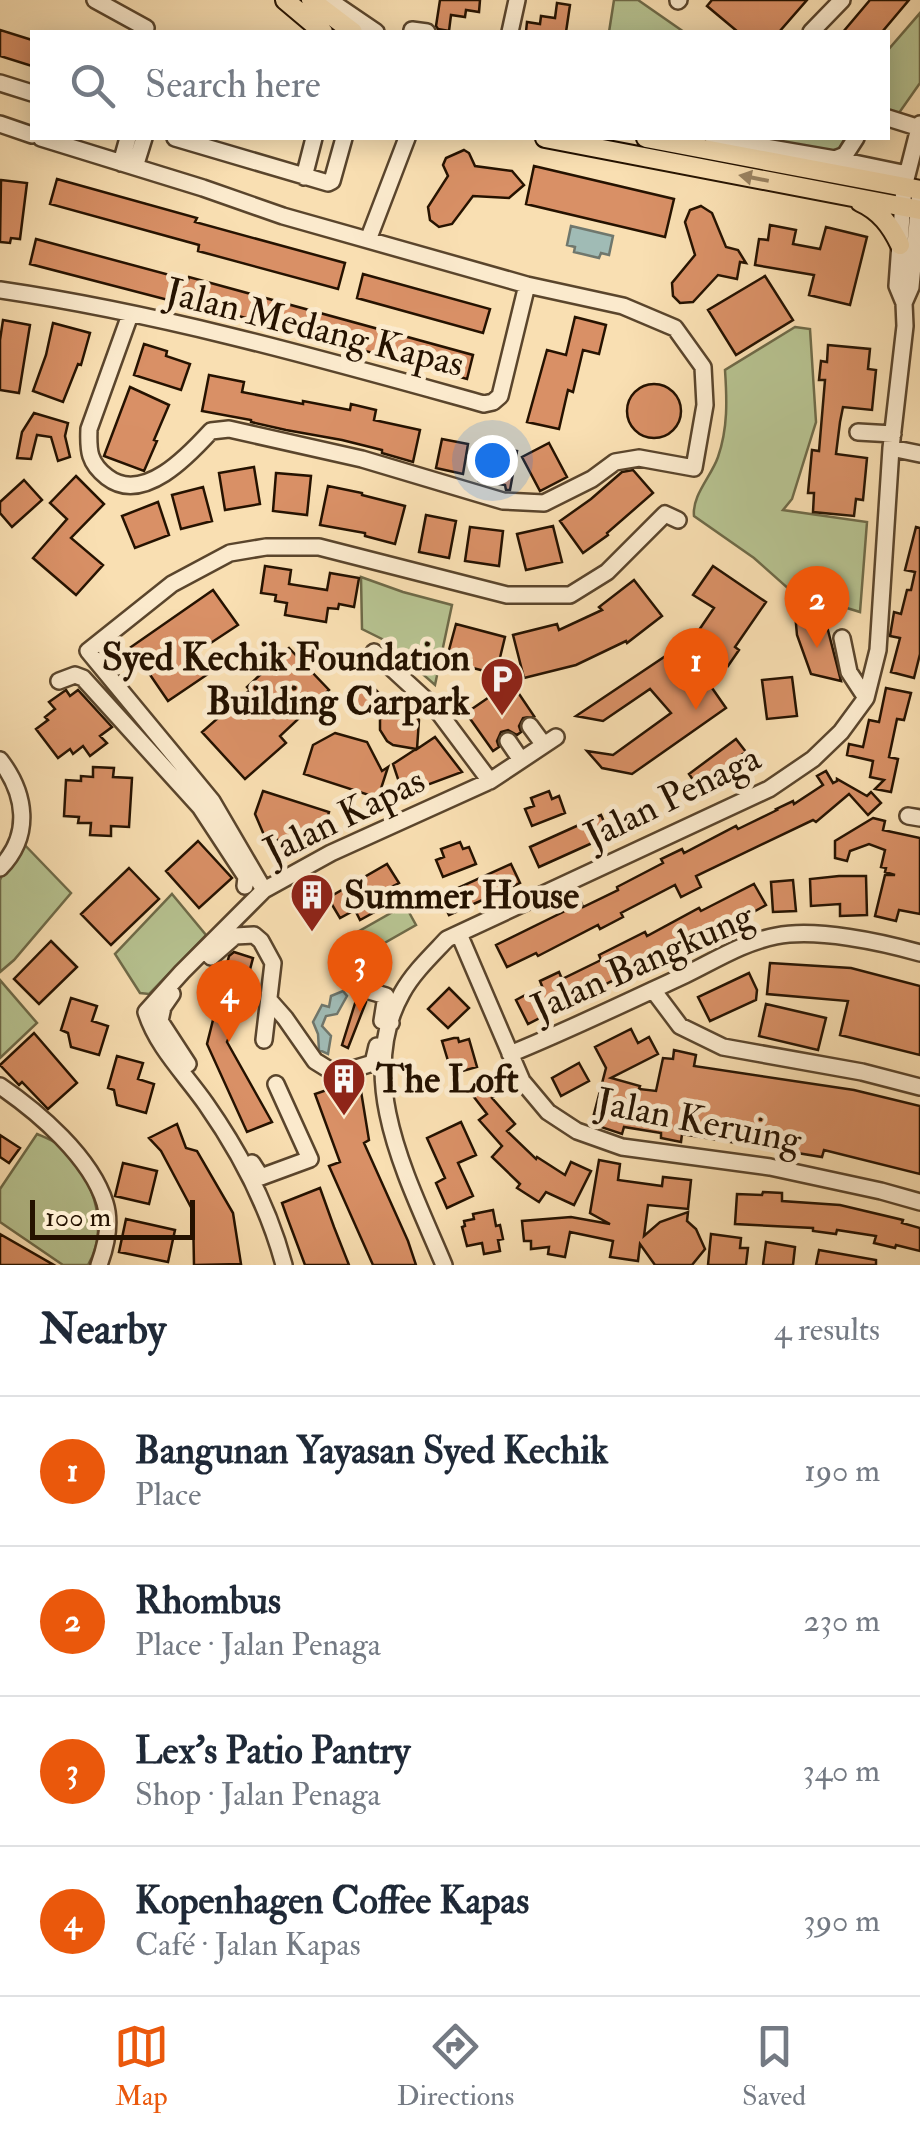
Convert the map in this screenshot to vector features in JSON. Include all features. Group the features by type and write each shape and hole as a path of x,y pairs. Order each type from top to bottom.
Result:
{"main road":[{"path":"285,0 321,30"},
{"path":"311,0 350,30"},
{"path":"556,140 850,197 913,195"},
{"path":"655,140 913,195"},
{"path":"850,197 879,214 900,244"}],"street":[{"path":"95,0 146,28"},
{"path":"328,0 373,30"},
{"path":"510,30 517,0"},
{"path":"812,30 842,0"},
{"path":"0,83 30,92"},
{"path":"725,140 835,159 913,195 920,126 890,118"},
{"path":"0,124 30,133"},
{"path":"48,140 282,216 527,285 623,306 675,328 703,367 705,404 694,468 639,458 614,462 592,479 544,502 503,501 362,458 229,429 211,431 166,472 144,484 128,486 114,482 99,470 91,462 88,448 89,429 130,314"},
{"path":"128,165 131,140"},
{"path":"128,165 143,140"},
{"path":"183,140 330,183 343,140"},
{"path":"304,177 313,140"},
{"path":"368,240 406,140"},
{"path":"835,159 846,154 855,140"},
{"name":"Jalan Penaga","path":"444,1265 386,1112 382,1063 386,1022 410,982 447,939 769,789 813,759 842,732 866,698 878,650 892,441 913,328 897,286 900,244 913,195"},
{"name":"Jalan Penaga","path":"904,303 916,266 913,195"},
{"name":"Jalan Medang Kapas","path":"0,290 130,314 484,404 500,396 527,285"},
{"path":"858,432 920,454"},
{"path":"264,890 206,804 88,650 172,584 230,553 266,546 319,547 507,595 570,595 607,572 665,514 678,520"},
{"path":"842,638 849,672 866,698"},
{"name":"Jalan Kapas","path":"374,652 437,710 490,781"},
{"path":"60,681 75,675 83,678 206,804 246,877 245,886"},
{"name":"Jalan Kapas","path":"284,1265 265,1205 240,1157 158,1040 146,1012 182,972 230,933 264,890 331,853 490,781 550,741 530,726"},
{"path":"508,741 521,760"},
{"path":"0,760 19,791 22,813 14,848 0,868"},
{"path":"264,1040 273,964 254,935 230,933 168,998 160,1021 261,1177 310,1159 276,1084"},
{"name":"Jalan Keruing","path":"458,934 522,1081 548,1112 577,1131 622,1147 770,1168 920,1202"},
{"name":"Jalan Bangkung","path":"510,1054 744,946 776,936 808,934 884,942 920,953"},
{"path":"270,1001 315,1061 336,1074 374,1063 386,1022 386,996 366,990"},
{"path":"653,990 680,1026 723,1047 862,1072 920,1087"},
{"path":"0,1086 60,1135 93,1178 106,1204 107,1236 99,1265"}],"green space":[{"path":"614,0 638,0 681,30 609,30"},
{"path":"920,13 920,83 899,113 890,111 890,48"},
{"path":"763,140 844,140 837,152"},
{"path":"795,327 810,329 816,422 792,499 783,510 867,522 860,612 791,591 754,558 694,516 696,501 715,464 724,435 725,370"},
{"path":"361,577 452,605 435,685 384,640 362,629"},
{"path":"19,839 71,893 0,972 0,880"},
{"path":"172,894 206,935 149,994 140,993 115,954"},
{"path":"405,905 416,925 365,954 354,934"},
{"path":"0,980 37,1023 0,1058"},
{"path":"37,1134 54,1142 70,1157 94,1200 98,1233 88,1265 63,1265 0,1222 0,1189"}],"water":[{"path":"571,226 613,236 609,255 601,253 599,258 574,252 575,247 567,245"},
{"path":"343,991 347,996 337,1014 326,1016 322,1026 331,1036 328,1054 319,1050 313,1022 322,1005 329,1007 331,996"}],"building":[{"path":"440,0 480,0 479,12 466,10 465,17 451,15 449,30 436,26"},
{"path":"712,0 807,0 781,30 736,30 707,6"},
{"path":"870,0 909,0 884,30 845,30"},
{"path":"557,3 570,5 566,30 526,30 527,22 540,24 541,16 555,18"},
{"path":"0,30 30,39 30,65 0,56"},
{"path":"464,150 475,166 512,171 524,185 509,198 473,196 452,224 439,227 430,220 428,207 448,176 443,165 446,158"},
{"path":"534,166 674,199 665,237 526,204"},
{"path":"57,179 345,263 338,289 198,251 199,245 50,204"},
{"path":"1,180 27,183 20,239 11,238 10,243 0,242"},
{"path":"701,206 712,213 726,247 738,250 746,263 740,262 737,279 718,275 693,302 680,303 673,296 672,283 695,255 685,222 690,210"},
{"path":"770,225 796,230 793,244 820,249 826,227 867,237 850,305 809,295 814,275 755,265 759,239 768,240"},
{"path":"36,239 473,355 467,379 173,298 172,301 30,264"},
{"path":"363,274 490,309 483,333 357,298"},
{"path":"765,276 793,320 736,355 708,310"},
{"path":"575,317 606,325 599,354 583,350 559,429 527,422 547,350 566,355"},
{"path":"3,320 30,325 19,393 0,390"},
{"path":"53,323 90,333 81,365 78,364 63,402 33,391"},
{"path":"144,344 190,364 181,390 134,375"},
{"path":"828,345 870,349 868,369 876,370 872,410 843,407 840,422 836,454 867,458 863,500 856,499 854,516 813,512 814,493 808,493 812,450 819,451 825,380 819,380 821,361 827,362"},
{"path":"209,375 244,382 242,392 303,404 350,410 351,404 376,410 374,420 420,430 413,462 342,440 202,411"},
{"path":"654,384 673,392 681,411 673,430 654,438 635,430 627,411 635,392"},
{"path":"130,387 169,405 144,471 104,456"},
{"path":"34,413 68,423 65,436 70,457 58,461 51,437 37,435 31,459 17,458 22,432"},
{"path":"442,439 468,444 463,474 436,468"},
{"path":"549,443 567,477 540,491 522,457"},
{"path":"485,446 517,451 510,490 505,485 479,481"},
{"path":"254,467 260,504 225,510 219,473"},
{"path":"633,470 653,493 583,553 560,521 622,472"},
{"path":"276,473 311,476 307,515 273,511"},
{"path":"76,476 104,504 71,538 103,565 76,595 33,558 67,519 50,503"},
{"path":"24,480 42,500 12,527 0,513 0,502"},
{"path":"328,486 405,506 395,544 365,533 320,525"},
{"path":"203,487 212,521 181,529 172,495"},
{"path":"158,502 169,535 135,548 122,516"},
{"path":"426,515 456,521 449,558 419,552"},
{"path":"553,526 562,562 526,570 517,534"},
{"path":"470,527 503,531 499,566 465,561"},
{"path":"916,527 920,528 920,654 914,678 891,672 900,638 890,636 894,612 901,614 907,590 911,590 915,572 905,570"},
{"path":"265,566 291,570 289,584 327,590 330,573 359,578 354,607 339,604 338,609 328,608 326,622 285,615 287,603 275,601 276,595 261,593"},
{"path":"713,566 766,602 735,647 739,650 728,666 710,654 713,649 700,640 704,634 699,630 714,608 693,595"},
{"path":"634,580 662,616 627,643 576,665 524,678 513,635 557,624 559,630 602,610 599,607"},
{"path":"213,590 238,625 194,654 208,674 168,701 131,647"},
{"path":"794,602 822,607 841,681 811,674 797,635"},
{"path":"456,624 505,637 496,674 446,661"},
{"path":"682,645 726,708 632,774 602,768 587,751 613,755 671,713 650,689 603,721 576,716"},
{"path":"289,648 329,690 280,736 286,743 245,779 202,732 250,690 247,687"},
{"path":"792,677 797,716 767,719 762,680"},
{"name":"Syed Kechik Foundation Building Carpark","path":"511,682 534,716 523,718 517,735 508,730 501,732 499,747 493,751 466,713"},
{"path":"360,683 371,685 380,699 380,711 363,718 352,714 346,705 347,693"},
{"path":"886,688 911,693 904,720 897,719 889,757 898,759 891,792 875,789 884,780 870,777 873,761 847,755 849,744 863,747 869,720 879,722"},
{"path":"66,690 70,696 78,690 112,727 100,736 107,743 90,756 83,746 58,758 36,729 55,709 49,702"},
{"path":"399,707 411,710 419,720 417,749 435,737 462,772 403,794 393,764 416,749 393,745 380,730 380,716"},
{"path":"335,733 367,742 382,771 388,767 378,798 304,774 313,745"},
{"path":"736,739 746,752 738,757 742,762 711,786 707,780 698,787 689,774"},
{"path":"93,767 114,768 113,777 132,778 129,827 111,826 111,836 90,835 91,823 78,823 79,817 64,816 66,780 93,777"},
{"path":"826,771 833,783 837,779 867,796 871,792 881,803 868,815 849,794 816,822 813,820 696,876 701,887 681,897 675,885 621,913 623,917 600,929 598,925 538,956 536,953 507,967 496,945 580,900 583,907 618,890 617,887 682,849 684,853 736,826 738,829 793,801 794,804 823,785 817,776"},
{"path":"263,791 329,812 324,829 289,844 264,835 255,814"},
{"path":"549,791 552,799 559,796 565,813 532,826 525,809 534,806 531,798"},
{"path":"601,815 610,835 539,867 530,847"},
{"path":"873,818 885,821 883,830 920,838 920,914 899,910 896,921 875,916 885,875 895,875 881,867 885,850 869,844 850,851 847,861 835,858 835,841"},
{"path":"198,841 232,878 199,908 166,871"},
{"path":"460,842 463,849 469,847 476,864 443,877 436,860 444,857 441,849"},
{"path":"387,864 399,883 382,892 389,904 360,920 355,910 340,918 328,898"},
{"path":"511,864 520,883 449,915 440,896"},
{"path":"129,868 159,899 111,945 81,914"},
{"path":"866,876 867,915 840,916 840,904 811,906 810,879"},
{"path":"793,880 796,911 773,912 771,882"},
{"path":"754,884 766,905 741,919 743,923 724,933 721,928 670,959 668,956 614,985 612,981 528,1024 516,1000 542,986 540,981 559,972 562,979 645,932 647,936"},
{"path":"51,941 77,967 39,1004 14,979"},
{"path":"234,952 253,958 227,1042 272,1122 247,1132 207,1044 229,956"},
{"path":"770,963 851,968 920,986 920,1055 840,1035 848,1001 767,994"},
{"path":"749,973 757,990 756,1000 710,1021 698,997"},
{"path":"449,988 469,1008 448,1028 428,1009"},
{"path":"357,997 366,1002 348,1048 342,1045"},
{"path":"71,998 97,1006 92,1021 108,1026 99,1055 71,1047 68,1033 61,1030"},
{"path":"766,1004 826,1018 818,1050 759,1036"},
{"path":"631,1029 638,1043 649,1037 658,1054 611,1078 640,1086 639,1089 656,1091 663,1058 673,1059 674,1050 696,1055 694,1066 854,1090 920,1106 920,1174 824,1150 822,1157 682,1134 681,1142 661,1138 661,1133 624,1127 622,1134 598,1126 600,1115 594,1114 606,1068 595,1047"},
{"path":"34,1033 77,1083 48,1109 0,1065"},
{"path":"458,1038 459,1042 469,1039 477,1067 452,1074 442,1041"},
{"path":"117,1056 143,1063 138,1079 154,1084 146,1113 117,1105 114,1090 108,1088"},
{"path":"579,1063 589,1081 561,1096 552,1078"},
{"path":"485,1074 499,1093 492,1098 515,1124 507,1131 536,1159 565,1175 571,1162 591,1171 574,1205 546,1192 539,1202 517,1188 520,1184 492,1157 502,1146 479,1120 487,1114 467,1088"},
{"path":"359,1079 369,1140 364,1143 416,1265 373,1265 329,1166 340,1162 315,1094"},
{"path":"461,1122 476,1155 458,1163 473,1196 447,1208 436,1183 445,1178 427,1138"},
{"path":"177,1124 186,1148 197,1151 233,1213 241,1264 194,1265 193,1211 161,1151 149,1138"},
{"path":"0,1135 20,1148 9,1163 0,1157"},
{"path":"599,1160 620,1164 618,1180 662,1186 663,1177 691,1180 688,1209 648,1205 644,1236 660,1222 688,1212 687,1221 696,1229 705,1249 692,1265 655,1265 640,1244 638,1261 610,1257 613,1241 570,1232 565,1257 548,1254 549,1247 531,1249 531,1241 524,1241 522,1221 571,1217 610,1224 590,1213"},
{"path":"123,1163 157,1171 149,1204 115,1196"},
{"path":"320,1188 349,1265 305,1265 282,1203"},
{"path":"782,1193 782,1201 840,1205 903,1220 902,1223 920,1228 920,1251 874,1243 876,1236 837,1230 836,1234 813,1228 735,1224 737,1194"},
{"path":"493,1210 503,1239 498,1240 500,1251 484,1254 482,1243 467,1246 462,1227 464,1221 474,1219 473,1214"},
{"path":"126,1219 175,1230 168,1262 119,1252"},
{"path":"0,1234 54,1265 0,1265"},
{"path":"711,1234 741,1238 740,1248 748,1248 746,1265 708,1265"},
{"path":"766,1242 795,1247 793,1265 763,1265"},
{"path":"819,1250 876,1260 876,1265 816,1265"}],"place":[{"name":"Rhombus","path":"817,648"},
{"name":"Bangunan Yayasan Syed Kechik","path":"696,710"},
{"name":"Syed Kechik Foundation Building Carpark","path":"502,717"},
{"name":"Summer House","path":"312,933"},
{"name":"Lex's Patio Pantry","path":"360,1012"},
{"name":"Kopenhagen Coffee Kapas","path":"229,1042"},
{"name":"The Loft","path":"344,1117"}]}
